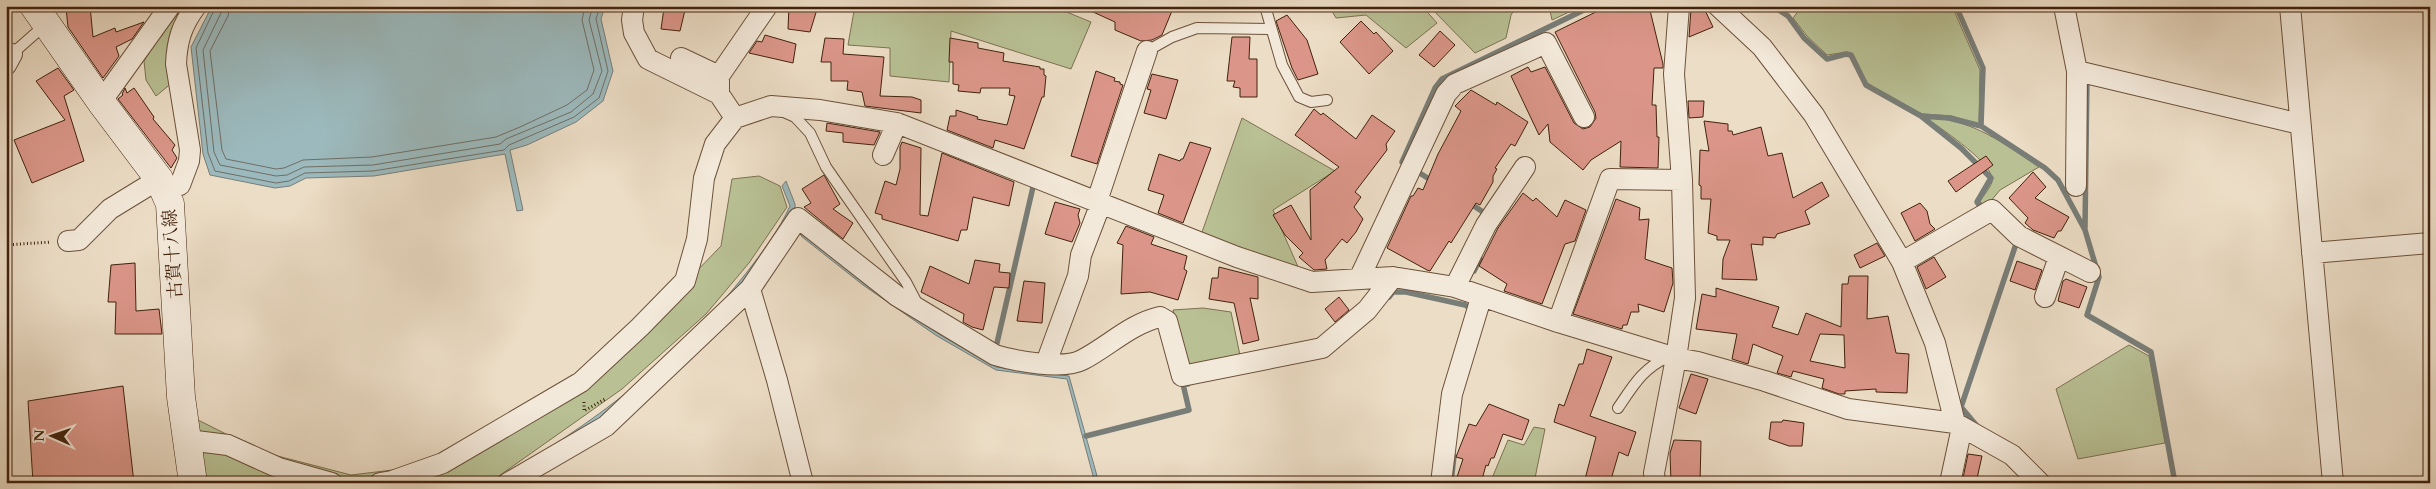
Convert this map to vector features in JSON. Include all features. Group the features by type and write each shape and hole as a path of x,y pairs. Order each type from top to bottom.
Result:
{"main road":[{"name":"古賀十八線","path":"40,15 101,102 170,182 181,397 193,483"}],"street":[{"path":"101,102 170,6"},
{"path":"68,241 79,240 110,209 170,182 189,161 190,150 176,64 176,51 183,24 196,6"},
{"path":"634,6 632,20 634,33 648,59 719,85"},
{"path":"719,85 767,6"},
{"path":"1655,483 1654,473 1673,357 1685,298 1682,180 1674,74 1679,6"},
{"path":"1718,6 1762,46 1814,115 1902,262 1935,343 1959,425 1950,483"},
{"path":"2064,6 2077,71 2076,186"},
{"path":"2290,6 2334,483"},
{"path":"1359,279 1446,94 1455,84 1546,43 1584,117"},
{"path":"1046,363 1078,276 1081,255 1147,52"},
{"path":"681,58 719,85 735,118"},
{"path":"2077,71 2300,124"},
{"path":"380,483 392,481 443,463 581,382 647,321 685,281 697,239 704,178 715,144 735,118 771,106 820,110 897,123 1237,257 1312,282 1393,277 1455,287 1481,298 1558,322 1673,357 1765,381 1848,409 1959,425 2012,455 2040,483"},
{"path":"883,156 897,123"},
{"path":"1455,287 1486,225 1526,167"},
{"path":"1558,322 1610,179 1682,180"},
{"path":"1902,262 1992,210 2019,236 2090,272"},
{"path":"508,483 606,426 750,289 798,218 897,296 995,355 1008,359 1046,363 1068,365 1082,360 1145,320 1160,317 1167,321 1182,376 1322,348 1367,310 1393,277"},
{"path":"2312,253 2430,243"},
{"path":"2045,297 2060,257"},
{"path":"750,289 778,380 803,483"},
{"path":"1441,483 1452,394 1481,298"},
{"path":"188,440 228,445 279,468 332,483"}],"lane":[{"path":"1265,6 1282,65 1299,97 1312,102 1326,100"},
{"path":"8,57 40,15"},
{"path":"1147,52 1172,37 1197,28 1271,29"},
{"path":"771,106 795,117 810,133 826,167 906,282 921,310"},
{"path":"1618,408 1642,373 1656,362 1673,357"}],"path":[{"path":"6,245 68,241"},
{"path":"584,398 584,411 614,394 631,403"}],"green space":[{"path":"177,6 186,6 173,82 156,96 146,80 144,61"},
{"path":"868,6 1052,6 1091,22 1071,69 951,31 949,82 890,76 890,48 848,45 854,11 867,9"},
{"path":"1329,6 1422,6 1437,23 1406,48 1366,15 1336,18"},
{"path":"1429,6 1517,6 1511,15 1506,38 1475,53"},
{"path":"1549,6 1582,6 1552,20"},
{"path":"1802,6 1952,6 1980,70 1979,124 1952,116 1922,114 1867,84 1853,54 1847,52 1827,55 1807,36 1793,18"},
{"path":"1930,117 1962,123 1975,128 1988,134 2039,167 2000,190 1985,208 1980,201 1992,182 1991,175 1978,158 1930,121"},
{"path":"1242,118 1335,171 1273,210 1299,269 1201,235"},
{"path":"759,176 780,186 787,207 749,263 706,314 622,389 489,483 218,483 202,477 190,416 262,452 351,475 426,466 626,344 721,246 732,179"},
{"path":"1203,308 1231,312 1241,360 1187,368 1173,310"},
{"path":"2129,345 2149,356 2165,443 2078,459 2056,389"},
{"path":"1534,427 1545,429 1534,483 1490,483 1508,440 1524,445"}],"water":[{"path":"212,6 605,6 601,19 613,71 603,101 576,122 527,145 510,150 523,210 517,211 505,154 374,176 306,178 290,186 275,188 210,175 203,154 191,47"},
{"path":"786,181 795,204 795,213 732,297 667,359 721,303 747,272 776,232 790,206 782,186"},
{"path":"803,233 939,334 996,367 1069,376 1099,483 1095,483 1067,379 996,370 937,336 863,285 801,236"},
{"path":"662,363 614,408 498,482 496,479 566,437 600,413"}],"building":[{"path":"90,6 93,37 115,28 116,32 144,22 132,39 116,47 119,56 103,78 68,27 66,8"},
{"path":"686,6 680,31 661,29 664,8"},
{"path":"789,6 818,6 810,32 788,29"},
{"path":"1080,6 1174,6 1162,35 1152,40 1141,41 1115,30 1115,22"},
{"path":"1608,6 1649,6 1663,64 1663,68 1654,68 1652,105 1656,105 1657,137 1659,137 1658,168 1620,167 1621,141 1591,160 1583,170 1550,142 1548,124 1539,135 1511,76 1528,67 1531,72 1545,67 1574,123 1583,129 1590,127 1596,118 1595,112 1555,32"},
{"path":"1694,6 1703,6 1713,27 1689,37 1691,9"},
{"path":"1287,15 1307,40 1318,74 1298,80 1276,21"},
{"path":"1361,21 1374,34 1376,32 1393,51 1369,74 1340,42"},
{"path":"1440,31 1455,45 1434,67 1419,55"},
{"path":"765,35 796,44 793,63 749,53 757,41 762,42"},
{"path":"1232,37 1250,37 1249,59 1257,59 1257,97 1240,97 1240,88 1233,87 1235,81 1227,81"},
{"path":"825,38 844,39 843,54 884,57 880,96 912,97 921,100 921,113 865,106 862,92 847,90 848,81 831,81 831,62 821,62"},
{"path":"950,38 978,43 978,48 1004,53 1003,61 1044,69 1044,75 1046,76 1044,97 1042,97 1024,149 995,140 993,148 947,130 950,116 956,116 956,110 978,117 977,119 1007,125 1015,96 1009,95 1010,88 981,88 980,93 958,91 959,85 953,84 953,62 949,62"},
{"path":"58,68 74,90 64,96 84,161 32,183 14,140 65,120 36,81"},
{"path":"1096,71 1115,78 1114,81 1120,82 1123,85 1097,164 1071,156"},
{"path":"1152,74 1178,80 1166,119 1144,113 1151,90 1147,89"},
{"path":"125,88 127,93 134,88 154,117 153,119 175,145 172,150 177,158 171,168 118,99 123,95"},
{"path":"1471,90 1496,105 1497,102 1528,122 1515,146 1511,144 1495,168 1497,169 1493,176 1493,182 1480,205 1476,203 1451,243 1449,241 1430,271 1387,248 1411,196 1413,196 1418,188 1423,190 1438,154 1461,111 1455,106"},
{"path":"1688,101 1704,101 1703,117 1689,118"},
{"path":"1314,109 1321,115 1323,113 1356,139 1372,115 1395,131 1386,144 1387,150 1355,192 1361,197 1354,207 1363,219 1356,232 1347,243 1342,239 1325,260 1327,269 1314,270 1299,257 1303,253 1285,235 1273,215 1291,205 1311,240 1310,190 1339,167 1295,135"},
{"path":"1704,121 1728,124 1728,131 1732,131 1733,135 1761,127 1768,156 1782,153 1793,198 1822,182 1829,196 1805,211 1810,224 1777,234 1775,238 1763,237 1763,245 1751,244 1757,280 1722,279 1723,259 1730,240 1717,240 1717,236 1708,233 1711,199 1701,199 1701,186 1699,185 1700,150 1709,151"},
{"path":"827,123 880,132 874,145 843,142 843,133 826,131"},
{"path":"902,142 921,148 920,215 928,216 942,153 1014,182 1009,206 973,197 967,230 961,230 958,241 882,219 882,215 875,213 885,181 896,185 900,169 900,147"},
{"path":"1190,142 1211,148 1183,223 1158,213 1164,195 1148,190 1159,154 1180,161 1183,159"},
{"path":"1986,156 1993,165 1956,192 1948,181"},
{"path":"2033,172 2046,187 2035,198 2069,217 2061,231 2058,231 2054,238 2033,230 2025,223 2028,218 2009,198"},
{"path":"824,175 840,204 833,209 853,223 843,239 804,207 811,203 802,189"},
{"path":"1523,193 1533,201 1536,198 1557,217 1565,200 1586,210 1575,241 1565,244 1542,304 1504,291 1507,284 1479,266 1498,228"},
{"path":"1616,199 1640,208 1639,220 1649,219 1645,259 1672,268 1673,283 1664,312 1638,304 1639,312 1631,312 1627,325 1623,325 1622,329 1573,314"},
{"path":"1055,202 1080,209 1078,215 1080,223 1072,242 1045,234"},
{"path":"1920,203 1927,211 1930,224 1935,229 1915,241 1901,213"},
{"path":"1126,226 1154,237 1151,244 1187,256 1184,269 1187,271 1178,300 1150,292 1121,294 1123,245 1117,243"},
{"path":"1877,243 1885,256 1860,268 1854,255"},
{"path":"1934,257 1946,277 1926,289 1917,267"},
{"path":"975,260 1000,264 999,272 1010,273 1009,288 994,287 983,330 963,322 964,314 921,292 930,266 969,284"},
{"path":"2017,261 2042,270 2035,290 2010,281"},
{"path":"135,263 136,311 159,309 162,334 115,334 116,302 108,302 111,265"},
{"path":"1219,267 1258,277 1258,299 1250,298 1259,340 1243,344 1234,303 1209,299 1212,278 1218,278"},
{"path":"1849,276 1868,276 1867,319 1888,316 1896,353 1909,354 1907,393 1876,392 1876,389 1845,391 1845,394 1839,394 1822,388 1824,379 1793,371 1791,377 1777,373 1783,356 1753,344 1748,364 1732,359 1737,334 1696,329 1702,294 1716,297 1716,288 1779,307 1772,327 1798,335 1806,313 1841,327 1842,284 1848,284","holes":["1820,334 1844,335 1845,368 1810,361"]},
{"path":"2066,279 2087,287 2079,308 2058,301 2063,281"},
{"path":"1024,281 1045,283 1042,323 1017,321"},
{"path":"1339,297 1349,310 1335,322 1325,309"},
{"path":"1587,349 1612,357 1590,416 1636,432 1628,456 1619,452 1610,483 1584,483 1596,437 1554,422 1559,404 1564,406 1579,364 1583,364"},
{"path":"1691,374 1708,379 1696,414 1679,408"},
{"path":"123,386 134,483 33,483 28,401"},
{"path":"1489,404 1529,420 1522,440 1503,434 1494,458 1491,458 1488,466 1486,465 1481,483 1455,483 1463,459 1456,457 1469,424 1476,426"},
{"path":"1783,420 1804,423 1802,446 1789,446 1769,439 1771,422 1782,422"},
{"path":"1674,440 1701,441 1700,483 1671,483 1670,453"},
{"path":"1968,454 1982,456 1976,483 1962,483"}],"waterway":[{"path":"1434,182 1402,162 1435,88 1442,79 1592,6"},
{"path":"1773,6 1788,16 1804,38 1827,59 1846,54 1851,55 1866,85 1921,116 1961,148 1991,178 1977,202 1983,210"},
{"path":"1956,6 1983,68 1981,126"},
{"path":"2085,228 2087,77"},
{"path":"1921,116 1949,118 1981,126 2045,168 2058,180 2085,230 2099,277 2087,315 2151,352 2175,483"},
{"path":"997,343 1033,187"},
{"path":"1468,202 1489,216"},
{"path":"1977,426 1961,407 2016,244 2012,240"},
{"path":"1474,271 1480,259"},
{"path":"1389,297 1393,292 1406,292 1465,305 1473,310"},
{"path":"1086,436 1189,410 1183,384 1188,384"},
{"path":"1451,483 1454,456"}]}
